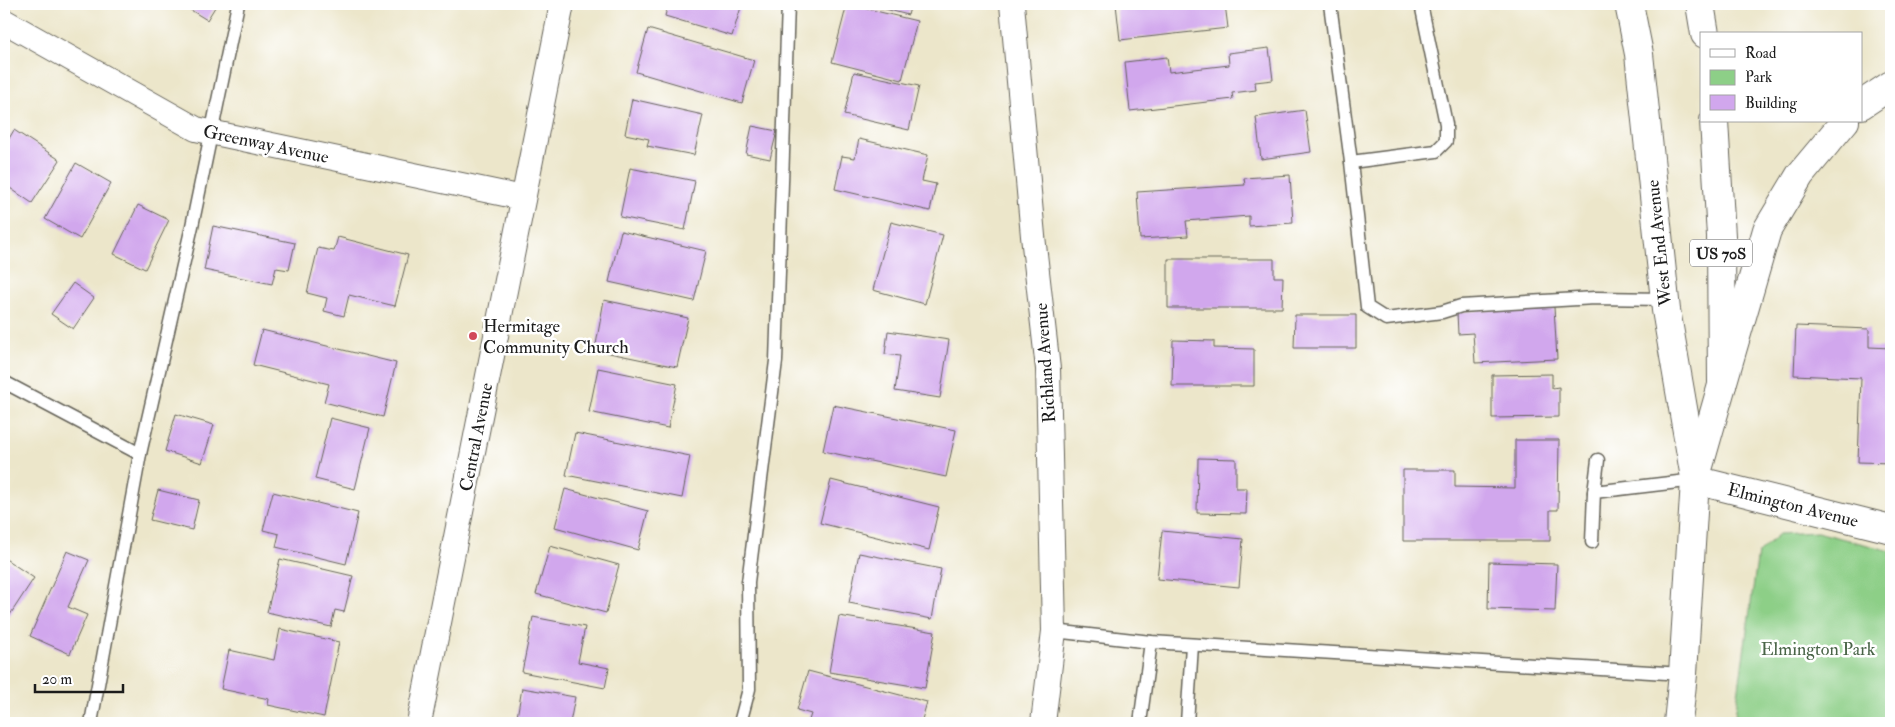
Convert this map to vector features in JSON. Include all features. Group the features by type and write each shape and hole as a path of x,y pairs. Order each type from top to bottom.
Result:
{"main road":[{"name":"West End Avenue","path":"1629,4 1639,54 1664,299 1695,480"},
{"path":"1700,4 1705,32"},
{"path":"1862,104 1891,85"},
{"name":"West End Avenue","path":"1678,723 1684,674 1695,480 1722,385 1721,236 1714,122"},
{"path":"1722,385 1767,230 1800,175 1844,122"},
{"name":"Elmington Avenue","path":"1695,480 1891,530"}],"street":[{"name":"Central Avenue","path":"419,723 562,4"},
{"name":"Richland Avenue","path":"1012,4 1033,236 1048,369 1054,631 1043,723"},
{"name":"Greenway Avenue","path":"4,21 196,129 523,198"}],"lane":[{"path":"92,723 140,454 220,99 238,4"},
{"path":"740,723 749,689 748,582 776,360 788,4"},
{"path":"1330,4 1351,162 1367,307 1386,319 1442,312 1461,306 1595,298 1664,299"},
{"path":"1351,162 1436,151 1446,141 1446,124 1420,4"},
{"path":"4,382 140,454"},
{"path":"1592,542 1594,492 1598,460"},
{"path":"1594,492 1695,480"},
{"path":"1054,631 1192,645 1684,674"},
{"path":"1140,723 1151,642"},
{"path":"1187,723 1192,645"}],"green space":[{"name":"Elmington Park","path":"1817,532 1891,551 1891,723 1734,723 1758,553 1779,534"}],"building":[{"path":"181,4 217,4 207,20"},
{"path":"668,4 742,4 732,36 665,16"},
{"path":"847,4 917,21 902,80 832,62"},
{"path":"866,4 911,4 908,15"},
{"path":"1116,4 1225,4 1228,28 1120,40"},
{"path":"648,29 754,60 742,103 636,72"},
{"path":"1269,48 1273,80 1255,82 1256,90 1232,93 1233,99 1130,111 1125,62 1167,57 1169,72 1229,65 1228,53"},
{"path":"854,72 919,86 909,130 844,115"},
{"path":"632,99 703,115 694,155 647,146 649,139 625,134"},
{"path":"1305,110 1311,152 1261,159 1256,117"},
{"path":"752,126 777,131 770,159 746,154"},
{"path":"14,130 60,160 32,203 4,184 4,147"},
{"path":"859,139 928,155 922,181 936,184 930,211 835,189 842,156 855,158"},
{"path":"76,163 111,183 80,239 45,219"},
{"path":"630,168 695,181 685,230 620,217"},
{"path":"1290,175 1293,223 1249,226 1249,216 1186,221 1188,236 1140,239 1137,192 1245,185 1244,178"},
{"path":"138,205 169,220 145,269 114,254"},
{"path":"891,222 943,235 925,304 873,290"},
{"path":"213,226 295,243 289,270 276,268 272,284 204,270"},
{"path":"621,231 706,251 694,301 609,282"},
{"path":"338,237 408,255 395,306 349,295 344,316 324,311 327,298 307,293 318,248 334,251"},
{"path":"1168,259 1274,259 1274,277 1283,277 1282,308 1168,308"},
{"path":"73,283 94,298 73,329 51,314"},
{"path":"604,300 688,318 677,367 595,350"},
{"path":"1554,307 1557,359 1475,363 1473,333 1458,334 1457,312"},
{"path":"1295,315 1356,315 1356,348 1294,348"},
{"path":"1796,326 1869,329 1869,347 1891,348 1891,463 1858,462 1861,378 1794,375"},
{"path":"262,330 396,363 383,417 324,402 329,384 253,365"},
{"path":"888,331 949,340 940,398 895,391 900,356 885,354"},
{"path":"1173,340 1214,341 1214,348 1254,349 1254,386 1172,386"},
{"path":"598,368 677,384 668,428 589,412"},
{"path":"1552,374 1552,388 1559,387 1559,417 1492,418 1492,375"},
{"path":"833,405 956,430 946,477 823,451"},
{"path":"176,414 214,425 202,463 165,451"},
{"path":"330,418 370,428 355,489 315,479"},
{"path":"575,433 690,456 682,498 566,475"},
{"path":"1515,440 1559,440 1558,510 1550,510 1550,541 1403,541 1403,470 1455,470 1455,487 1515,488"},
{"path":"1198,458 1236,459 1236,488 1247,488 1246,514 1197,513"},
{"path":"831,480 939,507 929,550 820,523"},
{"path":"565,489 648,511 638,550 555,527"},
{"path":"158,490 199,500 192,530 150,520"},
{"path":"273,492 358,513 346,564 276,547 279,534 263,530"},
{"path":"1162,531 1243,539 1239,587 1157,579"},
{"path":"550,546 619,565 606,613 536,594"},
{"path":"67,551 89,560 68,607 87,615 70,654 30,636"},
{"path":"859,553 941,569 932,619 849,603"},
{"path":"4,558 34,578 4,624"},
{"path":"280,559 353,576 344,612 335,610 331,627 267,612"},
{"path":"1489,562 1557,564 1555,611 1488,609"},
{"path":"839,616 935,632 925,688 829,672"},
{"path":"533,617 585,627 578,662 609,668 605,688 522,672"},
{"path":"280,629 339,642 324,717 268,705 269,699 221,689 229,650 274,660"},
{"path":"808,671 927,702 921,723 808,723 811,714 797,710"},
{"path":"522,688 575,697 570,723 516,723"}],"place":[{"name":"Hermitage Community Church","path":"473,336"}]}
